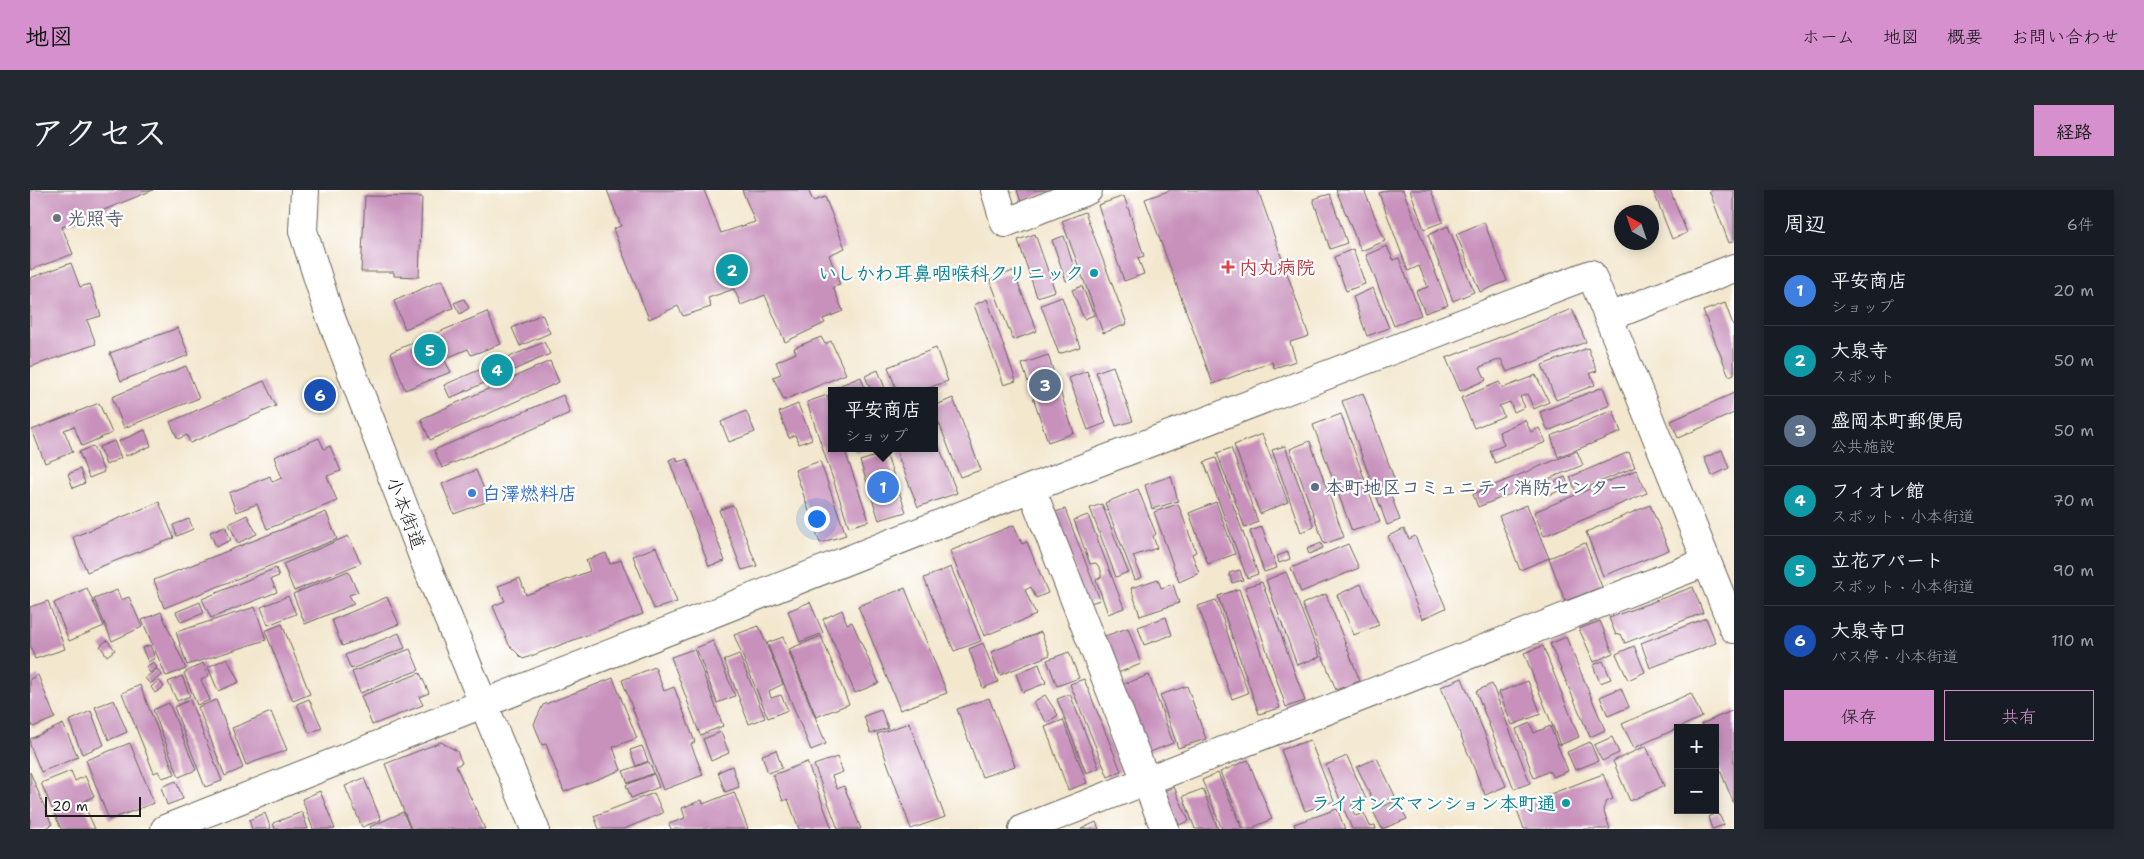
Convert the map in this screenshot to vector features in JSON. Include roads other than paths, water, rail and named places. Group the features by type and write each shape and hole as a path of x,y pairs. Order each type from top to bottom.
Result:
{"street":[{"name":"小本街道","path":"305,190 303,231 329,313 427,567 535,829"},
{"path":"995,190 1004,224 1088,190"},
{"path":"1609,317 1734,268"},
{"path":"165,829 1031,488 1592,274 1734,629"},
{"path":"1031,488 1165,829"},
{"path":"1023,829 1706,562"}],"place":[{"name":"光照寺","path":"57,218"},
{"name":"内丸病院","path":"1228,267"},
{"name":"大泉寺","path":"732,270"},
{"name":"いしかわ耳鼻咽喉科クリニック","path":"1094,273"},
{"name":"立花アパート","path":"430,350"},
{"name":"フィオレ館","path":"497,370"},
{"name":"盛岡本町郵便局","path":"1045,385"},
{"name":"大泉寺口","path":"320,395"},
{"name":"平安商店","path":"883,487"},
{"name":"本町地区コミュニティ消防センター","path":"1315,487"},
{"name":"白澤燃料店","path":"472,493"},
{"name":"ライオンズマンション本町通","path":"1566,803"}]}
